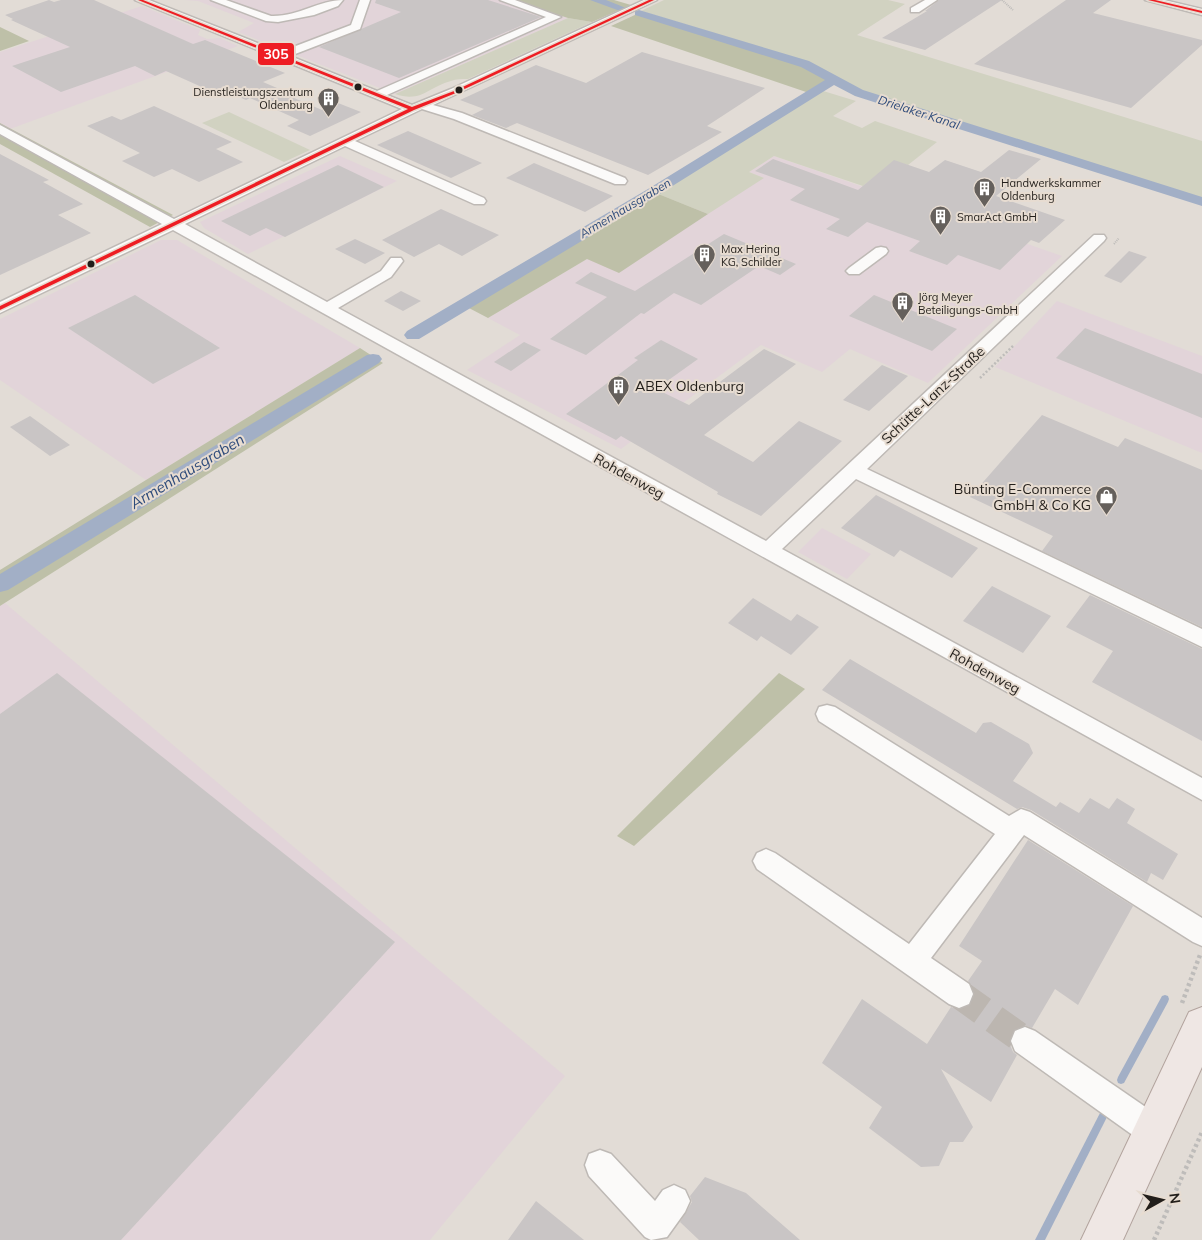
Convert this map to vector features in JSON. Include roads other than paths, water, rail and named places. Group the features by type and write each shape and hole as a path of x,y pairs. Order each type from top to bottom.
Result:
{"main road":[{"path":"1102,1240 1202,1025"}],"street":[{"path":"140,0 377,95 416,107 458,116 620,181"},
{"path":"216,0 270,19 279,20 297,18 334,4 338,0"},
{"path":"281,56 356,27 365,0"},
{"path":"377,95 556,17 505,0"},
{"path":"0,308 344,141 416,107 455,92 652,0"},
{"path":"915,10 932,0"},
{"path":"1150,0 1202,12"},
{"path":"160,8 175,3"},
{"name":"Rohdenweg","path":"0,129 171,225 1202,790"},
{"path":"344,141 478,201"},
{"name":"Schütte-Lanz-Straße","path":"768,552 1099,238"},
{"path":"854,271 881,250"},
{"path":"325,309 386,274 396,261"},
{"path":"854,470 1202,639"},
{"path":"827,714 1012,831"},
{"path":"912,961 1021,820 1202,933"},
{"path":"766,860 960,994"},
{"path":"1025,1041 1152,1130"},
{"path":"600,1165 660,1233 674,1200"}],"waterway":[{"name":"Drielaker Kanal","path":"595,0 620,8"},
{"name":"Drielaker Kanal","path":"639,13 805,64 834,80"},
{"name":"Armenhausgraben","path":"413,335 653,192 834,80"},
{"name":"Drielaker Kanal","path":"834,80 859,93 1202,202"},
{"name":"Armenhausgraben","path":"0,584 373,359"},
{"path":"1121,1080 1165,999"},
{"path":"1040,1240 1103,1116"}],"tunnel":[{"path":"959,994 1025,1041"}],"place":[{"name":"Dienstleistungszentrum Oldenburg","path":"329,117"},
{"name":"Handwerkskammer Oldenburg","path":"985,208"},
{"name":"SmarAct GmbH","path":"941,236"},
{"name":"Max Hering KG, Schilder","path":"705,274"},
{"name":"Jörg Meyer Beteiligungs-GmbH","path":"902,322"},
{"name":"ABEX Oldenburg","path":"619,405"},
{"name":"Bünting E-Commerce GmbH & Co KG","path":"1107,516"}]}
